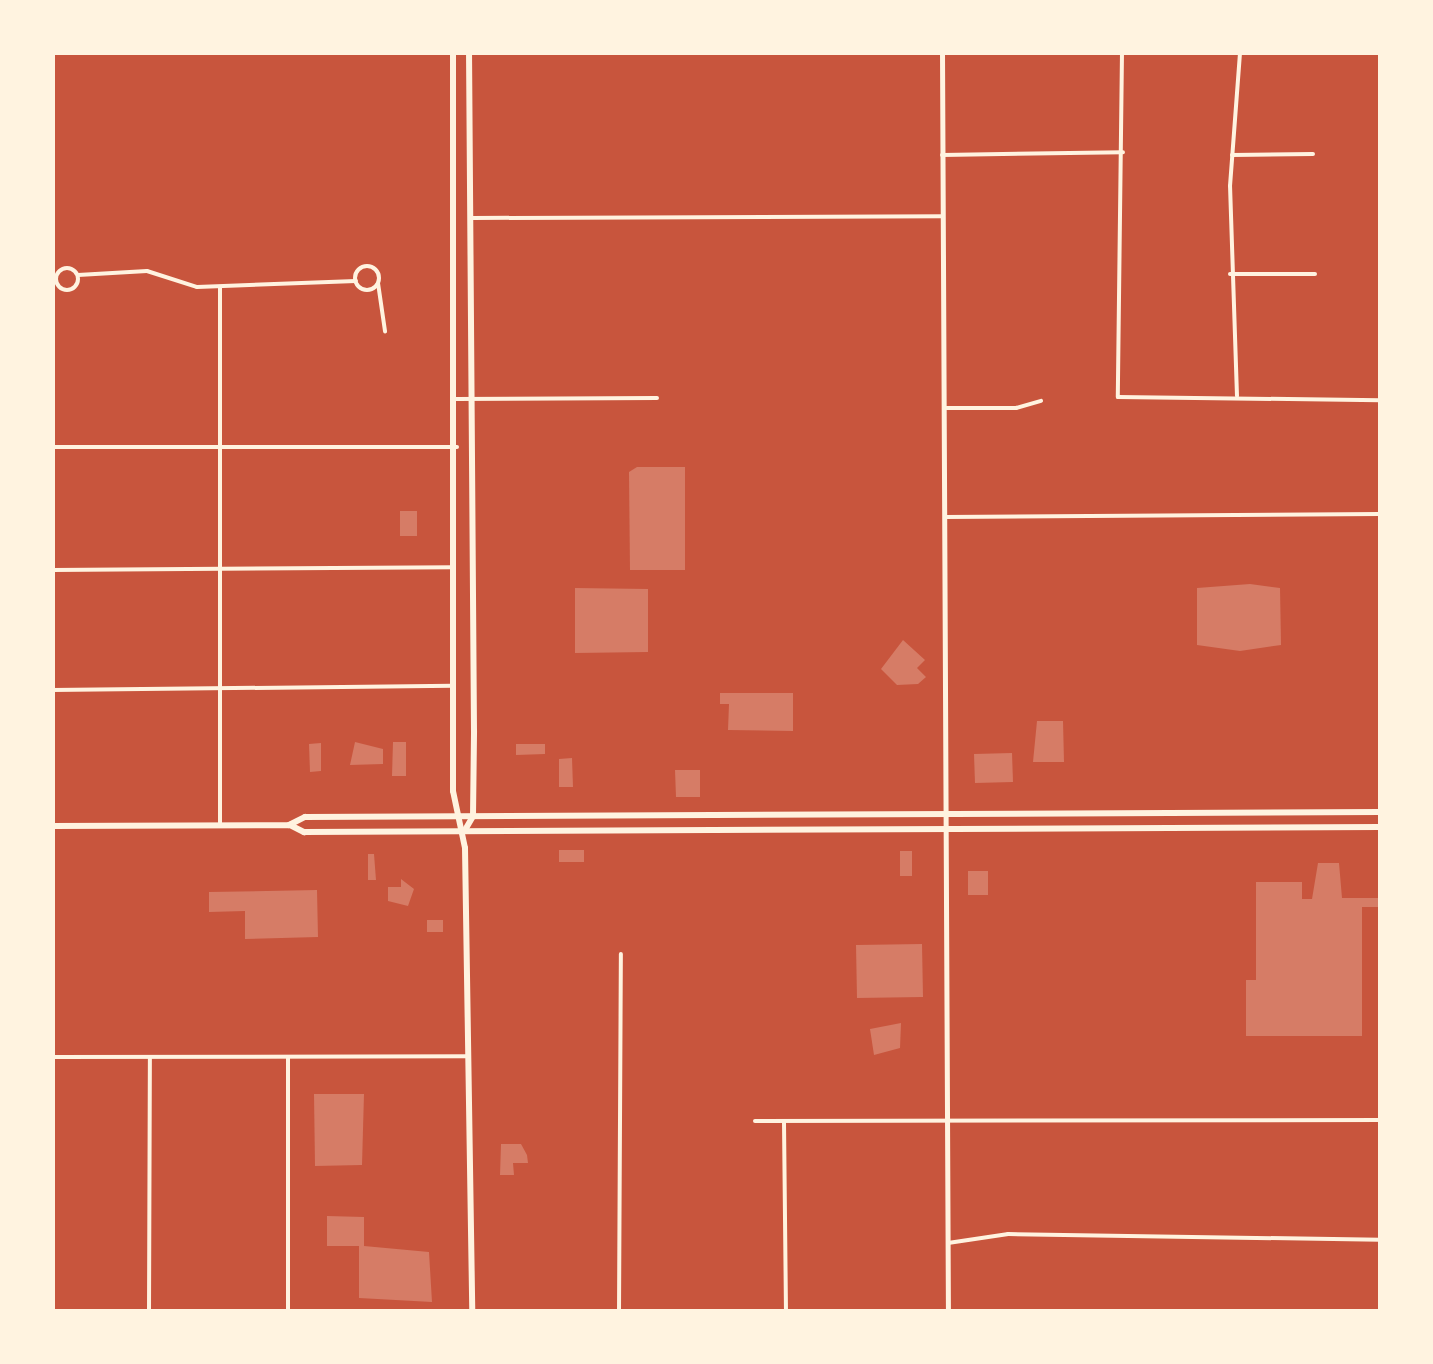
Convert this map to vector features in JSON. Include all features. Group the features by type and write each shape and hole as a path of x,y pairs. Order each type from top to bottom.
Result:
{"main road":[{"path":"453,52 457,446 452,686 454,816 464,831"},
{"path":"469,52 472,816 464,831 472,1312"},
{"path":"52,826 289,824 305,816 1380,812"},
{"path":"1160,827 1161,813"},
{"path":"289,824 304,832 1380,827"}],"street":[{"path":"848,1312 948,1311 942,52"},
{"path":"1122,52 1118,397 1380,400"},
{"path":"1238,397 1230,274 1232,155 1240,52"},
{"path":"942,156 1122,152"},
{"path":"1232,155 1313,154"},
{"path":"468,218 943,216"},
{"path":"78,275 74,288 55,285 61,270 78,275 147,271 180,284 220,287 356,280 368,266 378,283 385,332"},
{"path":"1230,274 1315,274"},
{"path":"356,280 366,290 378,283"},
{"path":"220,287 220,825"},
{"path":"456,399 657,398"},
{"path":"944,408 1016,408 1040,401"},
{"path":"52,447 457,446"},
{"path":"945,517 1380,514"},
{"path":"52,570 456,568"},
{"path":"52,690 452,686"},
{"path":"619,1312 621,954"},
{"path":"288,1056 288,1312"},
{"path":"52,1057 469,1056"},
{"path":"150,1057 150,1312"},
{"path":"755,1121 1380,1120"},
{"path":"784,1122 786,1312"},
{"path":"948,1242 1008,1234 1380,1240"}],"building":[{"path":"637,467 685,467 685,570 630,570 629,472"},
{"path":"400,511 417,511 417,536 400,536"},
{"path":"1250,584 1280,588 1281,645 1240,651 1197,645 1197,588"},
{"path":"575,588 648,589 648,652 575,653"},
{"path":"903,640 925,660 917,668 926,677 918,684 897,685 881,669"},
{"path":"720,693 793,693 793,731 728,730 729,704 720,704"},
{"path":"1037,721 1063,721 1064,762 1033,762"},
{"path":"355,742 383,749 383,764 350,765"},
{"path":"393,742 406,742 406,776 392,776"},
{"path":"321,743 321,771 310,772 309,744"},
{"path":"516,744 545,744 545,754 516,755"},
{"path":"1012,753 1013,782 975,783 974,754"},
{"path":"572,758 573,787 559,787 559,759"},
{"path":"675,770 700,770 700,797 676,797"},
{"path":"559,850 584,850 584,862 559,862"},
{"path":"900,851 912,851 912,876 900,876"},
{"path":"368,854 374,854 376,880 368,880"},
{"path":"1318,863 1339,863 1342,898 1378,898 1378,907 1362,907 1362,1036 1246,1036 1246,980 1256,980 1256,882 1302,882 1302,899 1312,899"},
{"path":"968,871 988,871 988,895 968,895"},
{"path":"401,879 414,889 408,906 388,901 388,887 401,887"},
{"path":"317,890 318,937 245,939 245,911 209,912 209,892"},
{"path":"427,920 443,920 443,932 427,932"},
{"path":"922,944 923,997 857,998 856,945"},
{"path":"901,1023 900,1048 874,1055 870,1029"},
{"path":"314,1094 364,1094 362,1165 315,1166"},
{"path":"501,1144 521,1144 527,1155 528,1163 513,1163 514,1175 500,1175"},
{"path":"327,1216 364,1217 364,1246 429,1252 432,1302 359,1298 359,1246 327,1246"}]}
